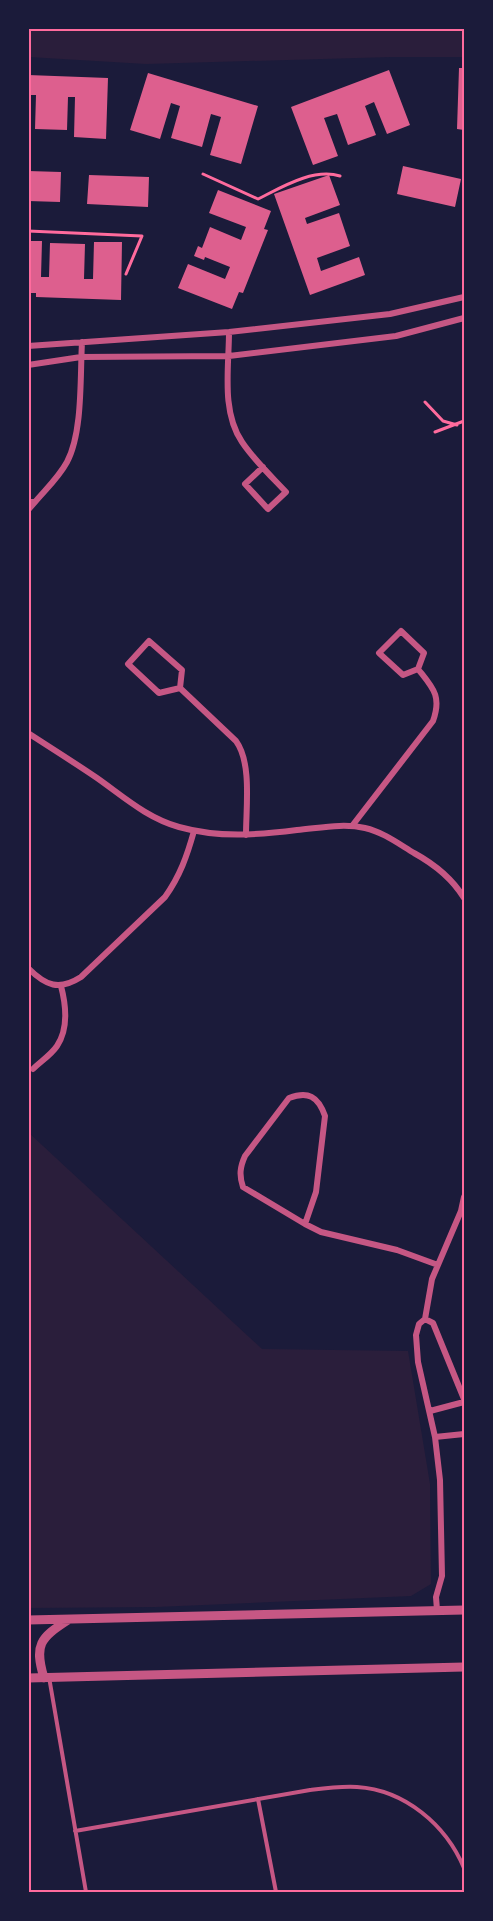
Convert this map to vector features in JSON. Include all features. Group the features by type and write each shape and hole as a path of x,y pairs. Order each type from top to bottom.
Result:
{"street":[{"path":"28,346 229,332 390,314 465,297"},
{"path":"28,365 81,357 229,356 396,336 465,318"},
{"path":"229,332 229,406 236,429 242,442 286,492 268,509 245,484 263,467"},
{"path":"28,510 32,502 58,476 74,446 82,342"},
{"path":"401,631 424,653 418,669 403,675 379,653 401,631"},
{"path":"149,641 182,670 180,688 159,693 128,664 149,641"},
{"path":"352,826 433,721 437,701 435,691 418,669"},
{"path":"180,688 243,750 246,767 246,835"},
{"path":"28,733 98,779 138,809 163,822 194,831 246,835 352,826 368,829 386,836 434,864 465,898"},
{"path":"28,968 39,979 50,984 62,986 81,977 165,897 182,869 194,831"},
{"path":"33,1069 56,1047 62,1036 66,1006 62,986"},
{"path":"304,1224 316,1192 324,1116 321,1104 310,1096 299,1094 289,1098 245,1156 240,1178 243,1187 304,1224 321,1232 397,1250 438,1265"},
{"path":"438,1611 436,1596 441,1576 440,1480 435,1437 416,1351 416,1335 419,1324 426,1319 432,1279 465,1197"},
{"path":"426,1319 433,1323 465,1400 430,1411"},
{"path":"435,1437 465,1434"},
{"path":"28,1620 465,1610"},
{"path":"46,1678 38,1658 39,1646 55,1628 68,1620"},
{"path":"28,1678 464,1666"}],"lane":[{"path":"46,1678 86,1893"},
{"path":"75,1831 334,1787 358,1787 381,1791 425,1814 457,1851 465,1868"},
{"path":"258,1800 276,1893"}],"path":[{"path":"203,174 258,199 304,178 328,172 340,176"},
{"path":"28,231 142,236 126,274"},
{"path":"425,402 443,421 457,425"},
{"path":"435,432 465,421"}],"shaded area":[{"path":"28,29 464,29 464,57 146,64 29,57"},
{"path":"29,1133 262,1349 408,1351 430,1484 431,1584 411,1596 156,1607 29,1608"}],"building":[{"path":"459,68 464,68 464,130 457,129"},
{"path":"389,70 410,125 387,134 374,102 365,106 376,135 348,145 337,114 324,118 338,156 313,165 291,107"},
{"path":"148,73 258,106 241,164 210,155 221,117 211,114 202,147 171,138 180,106 171,103 160,139 130,130"},
{"path":"28,75 108,78 106,139 74,137 75,97 68,97 67,130 35,129 36,95 28,95"},
{"path":"403,166 461,179 455,207 397,194"},
{"path":"28,171 61,172 60,202 28,201"},
{"path":"89,175 149,177 148,207 87,204"},
{"path":"329,175 340,205 305,218 307,224 339,213 350,246 317,258 321,271 359,257 365,275 310,295 274,194"},
{"path":"218,190 271,211 264,229 268,230 243,293 239,292 232,309 178,288 188,264 225,279 230,267 205,257 204,260 194,256 198,246 202,248 210,227 241,240 246,227 209,213"},
{"path":"28,241 42,241 41,277 49,277 50,243 85,244 84,279 93,279 94,242 122,242 121,300 36,297 36,293 28,293"}]}
